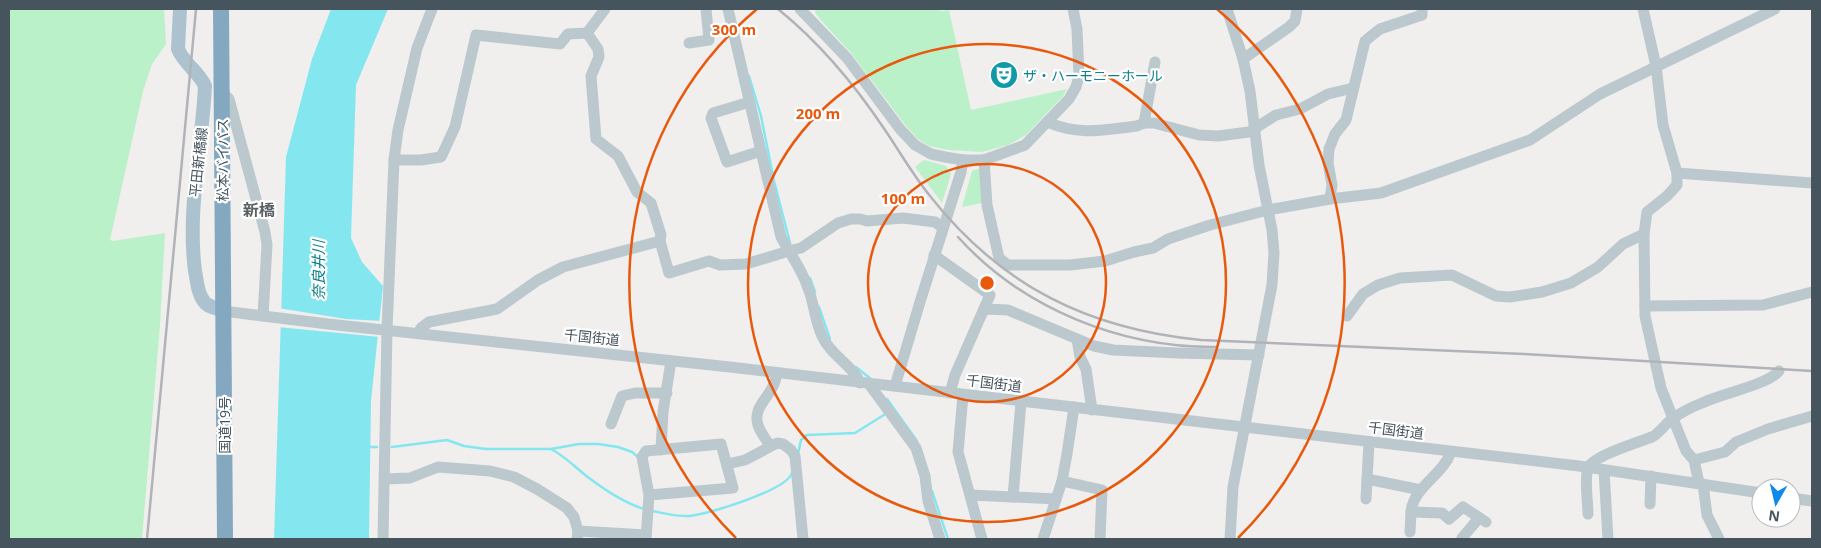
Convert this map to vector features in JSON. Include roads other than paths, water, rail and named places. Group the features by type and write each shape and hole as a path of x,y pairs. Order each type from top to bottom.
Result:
{"highway":[{"name":"松本バイパス","path":"221,9 222,92 229,123 223,311"},
{"name":"国道19号","path":"223,311 225,539"}],"main road":[{"name":"平田新橋線","path":"180,9 178,49 205,86 193,209 193,252 198,288 202,300 208,306 223,311"}],"street":[{"path":"383,539 385,330 394,160 398,130 417,48 432,9"},
{"path":"587,33 605,9"},
{"path":"689,43 709,40 706,9"},
{"path":"728,9 781,237 793,250 808,287 822,336 834,355 870,384 916,448 925,476 928,501 940,539"},
{"path":"800,9 847,58 906,137 915,145 931,154 963,160 984,160 1024,145 1069,98 1076,87 1079,76 1073,9"},
{"path":"1227,9 1243,59 1250,91 1259,165 1272,230 1274,266 1246,428 1240,447 1233,487 1230,539"},
{"path":"1243,59 1289,27 1295,21 1297,9"},
{"path":"1330,199 1332,185 1328,163 1329,149 1335,134 1346,120 1365,41 1380,29 1422,15 1422,9"},
{"path":"1643,9 1656,66 1663,125 1677,173 1677,185 1647,212 1644,234 1646,316 1654,363 1661,388 1686,451 1694,460 1701,483 1707,515 1719,539"},
{"path":"984,160 987,204 999,258 1008,265 1070,265 1105,261 1153,248 1168,239 1210,225 1268,210 1330,199 1381,193 1530,140 1600,94 1775,9"},
{"path":"394,160 421,160 441,157 455,127 476,35 560,44 568,34 587,33"},
{"path":"587,33 598,49 599,57 591,76 596,139 618,156 637,192 651,203 662,235 660,241 669,273 709,261 720,265 746,264 801,248 838,223 851,218 867,221 903,218 935,222 943,228"},
{"path":"1144,123 1155,62"},
{"path":"1047,122 1068,130 1086,131 1154,123 1198,136 1218,136 1249,132 1276,115 1300,109 1328,94 1353,88"},
{"path":"750,102 713,113 711,118 727,162 761,151"},
{"path":"229,123 266,237 266,316"},
{"path":"895,386 961,172 963,160"},
{"path":"1677,173 1812,183"},
{"path":"1346,316 1363,294 1378,285 1400,278 1452,275 1496,296 1510,297 1542,292 1571,283 1598,267 1623,244 1644,234"},
{"path":"418,333 429,322 497,309 538,280 563,267 660,241"},
{"path":"934,255 990,295 955,375 950,393"},
{"path":"1645,306 1763,304 1812,292"},
{"path":"984,309 1008,310 1094,346 1113,350 1178,354 1259,355"},
{"name":"千国街道","path":"223,311 895,386 1588,467 1751,491"},
{"path":"1077,339 1080,357 1086,369 1092,410"},
{"path":"661,450 663,412 671,361"},
{"path":"1588,514 1588,467 1593,462 1621,448 1654,436 1673,418 1703,402 1750,386 1779,371"},
{"path":"770,446 758,424 757,417 760,406 772,389 777,373"},
{"path":"611,424 622,396 635,393 667,393"},
{"path":"963,394 958,452 982,539"},
{"path":"1013,497 1021,402"},
{"path":"1044,539 1062,481 1068,454 1074,407"},
{"path":"1694,460 1725,452 1736,442 1768,429 1812,416"},
{"path":"1366,499 1369,442"},
{"path":"727,464 745,460 777,443 783,444 795,456 803,539"},
{"path":"385,479 410,478 438,467 490,471 514,477 567,508 574,517 578,535 646,537 649,495 642,457 646,451 721,444 733,488 649,495"},
{"path":"1410,532 1412,504 1421,490 1448,462 1451,452"},
{"path":"1604,470 1608,539"},
{"path":"1650,504 1651,476"},
{"path":"1367,480 1421,490"},
{"path":"1062,481 1102,490 1100,539"},
{"path":"971,495 1056,499"},
{"path":"1411,512 1442,513 1450,519 1462,506 1482,520 1462,538 1464,539"}],"water":[{"name":"奈良井川","path":"331,9 388,9 356,85 351,238 362,262 383,286 371,401 369,539 274,539 286,157 312,59"}],"waterway":[{"path":"749,76 761,116 774,181 790,243"},
{"path":"810,278 815,292"},
{"path":"819,307 830,339"},
{"path":"856,367 871,379"},
{"path":"887,399 917,441"},
{"path":"798,454 801,440 807,435 855,433 887,413"},
{"path":"392,447 447,440 464,446 486,449 551,449 579,444 598,444 618,447 632,452 638,457"},
{"path":"369,447 377,447"},
{"path":"551,449 608,492 644,509"},
{"path":"652,511 685,516 713,511 763,494 787,480 792,473"},
{"path":"932,491 948,539"}],"railway":[{"path":"147,539 196,9"},
{"path":"778,9 836,65 874,113 930,196 957,228 986,255 1017,278 1050,298 1121,326 1201,340 1524,354 1812,371"},
{"path":"958,237 1012,285 1043,304 1076,319 1110,332 1145,340 1181,346 1217,347"}],"place":[{"name":"ザ・ハーモニーホール","path":"1004,75"}],"district":[{"name":"新橋","path":"259,210"}]}
